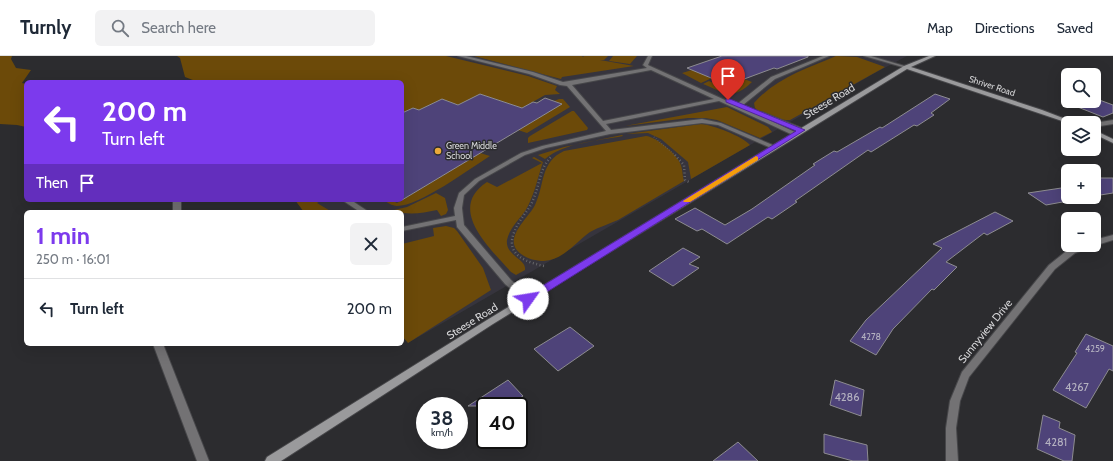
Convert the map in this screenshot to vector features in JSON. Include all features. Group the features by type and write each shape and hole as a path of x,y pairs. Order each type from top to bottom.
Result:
{"street":[{"path":"460,56 531,73 565,84 651,69"},
{"path":"655,56 650,57 645,64 651,69 719,101 737,106 798,132"},
{"path":"737,106 773,78 826,56"},
{"path":"868,56 908,66"},
{"path":"883,56 908,66"},
{"name":"Steese Road","path":"271,461 528,299 798,132 908,66 933,56"},
{"name":"Shriver Road","path":"908,66 1061,119"},
{"path":"565,84 610,132"},
{"path":"601,123 719,101"},
{"path":"528,299 508,282 460,225 458,208 461,194 477,180 523,154 544,147 610,132 702,121 718,124 774,147"},
{"path":"1101,124 1113,122"},
{"path":"1101,135 1113,141"},
{"path":"349,202 362,210"},
{"path":"404,229 459,217"},
{"path":"1101,241 1113,237"},
{"name":"Sunnyview Drive","path":"952,461 951,428 955,401 965,375 1052,267 1071,252"},
{"path":"159,346 203,461"}],"path":[{"path":"650,136 661,142 681,160 684,165 686,180 689,182"},
{"path":"544,266 526,262 516,255 512,250 510,238 518,223 532,203 544,164 554,154"}],"shaded area":[{"path":"0,56 12,56 11,59 16,68 31,70 22,83 24,84 24,127 0,124"},
{"path":"177,56 446,56 528,76 557,86 555,90 560,94 545,95 522,108 480,94 458,105 442,99 419,110 413,108 404,112 404,80 193,80 185,77 180,58"},
{"path":"315,56 907,56 873,74 408,343 404,338 404,210 302,210 296,202 404,202 404,80 220,80"},
{"path":"474,56 608,56 604,60 600,60 634,66 562,77 561,79"},
{"path":"613,56 637,56 630,64 609,61"},
{"path":"836,56 857,57 885,67 790,120 771,117 755,108 754,103 772,87 792,75"},
{"path":"692,70 712,78 701,83 682,73"},
{"path":"744,79 752,82 739,92 728,94 703,84 709,81 722,87"},
{"path":"563,99 570,107 527,133 518,130 562,104 554,101"},
{"path":"727,107 768,127 772,132 760,138 717,120 705,118 688,118 625,126"},
{"path":"574,111 588,128 587,130 528,143 528,138 530,136"},
{"path":"701,124 713,126 741,138 750,145 691,179 688,162 661,139 648,133 626,134"},
{"path":"622,135 623,136 613,138 595,141"},
{"path":"646,136 660,142 678,159 681,165 684,181 618,220 590,232 569,250 551,260 535,260 521,254 516,248 514,242 515,236 522,223 532,211 547,167 556,156 564,151"},
{"path":"577,144 553,153 545,159 538,155 564,147"},
{"path":"480,153 490,156 431,194 418,200 397,206 386,202 404,202 404,199"},
{"path":"534,157 543,162 535,190 528,206 513,226 507,240 509,250 525,266 525,270 516,275 511,272 483,240 471,216 470,204 475,193 487,182 497,187 542,163 532,158"},
{"path":"436,193 445,198 448,210 446,214 441,216 437,210 420,213 404,213 404,210 394,210 407,207"},
{"path":"296,202 319,202 317,203 329,210 302,210"},
{"path":"446,226 454,228 457,231 483,268 491,290 408,343 404,338 404,244 434,236 433,228"}],"building":[{"path":"722,56 808,57 728,85 687,68"},
{"name":"Green Middle School","path":"480,94 522,108 533,102 537,103 545,98 562,104 404,199 404,112 413,108 419,110 442,99 458,105"},
{"path":"935,94 950,99 931,113 934,115 917,126 914,125 871,152 868,150 772,219 768,217 727,244 702,229 697,231 675,219 695,208 725,225 752,209 815,165 813,164 834,151 837,152 880,127 882,128"},
{"path":"1101,101 1113,105 1113,113 1103,117 1080,108 1101,108"},
{"path":"1101,178 1113,178 1113,193 1101,195"},
{"path":"1061,188 1061,202 1046,205 1028,193"},
{"path":"995,212 1013,221 987,235 984,233 946,262 957,267 934,290 932,289 893,329 876,355 850,341 866,320 942,248 933,244"},
{"path":"683,248 700,257 689,264 699,268 673,286 649,271"},
{"path":"570,327 594,346 558,371 534,349"},
{"path":"1086,334 1113,346 1113,371 1109,369 1086,408 1053,390 1077,353 1075,352"},
{"path":"508,380 523,396 522,397 482,397"},
{"path":"835,380 864,390 861,416 830,405"},
{"path":"476,401 476,406 468,406"},
{"path":"1043,415 1060,422 1059,428 1075,435 1072,461 1064,461 1037,449"},
{"path":"824,434 867,445 868,461 853,461 824,453"},
{"path":"738,442 758,461 713,461"}],"slow traffic":[{"path":"687,201 756,158"}],"place":[{"name":"Green Middle School","path":"438,151"}],"route":[{"path":"528,299 802,130 728,100"}]}
